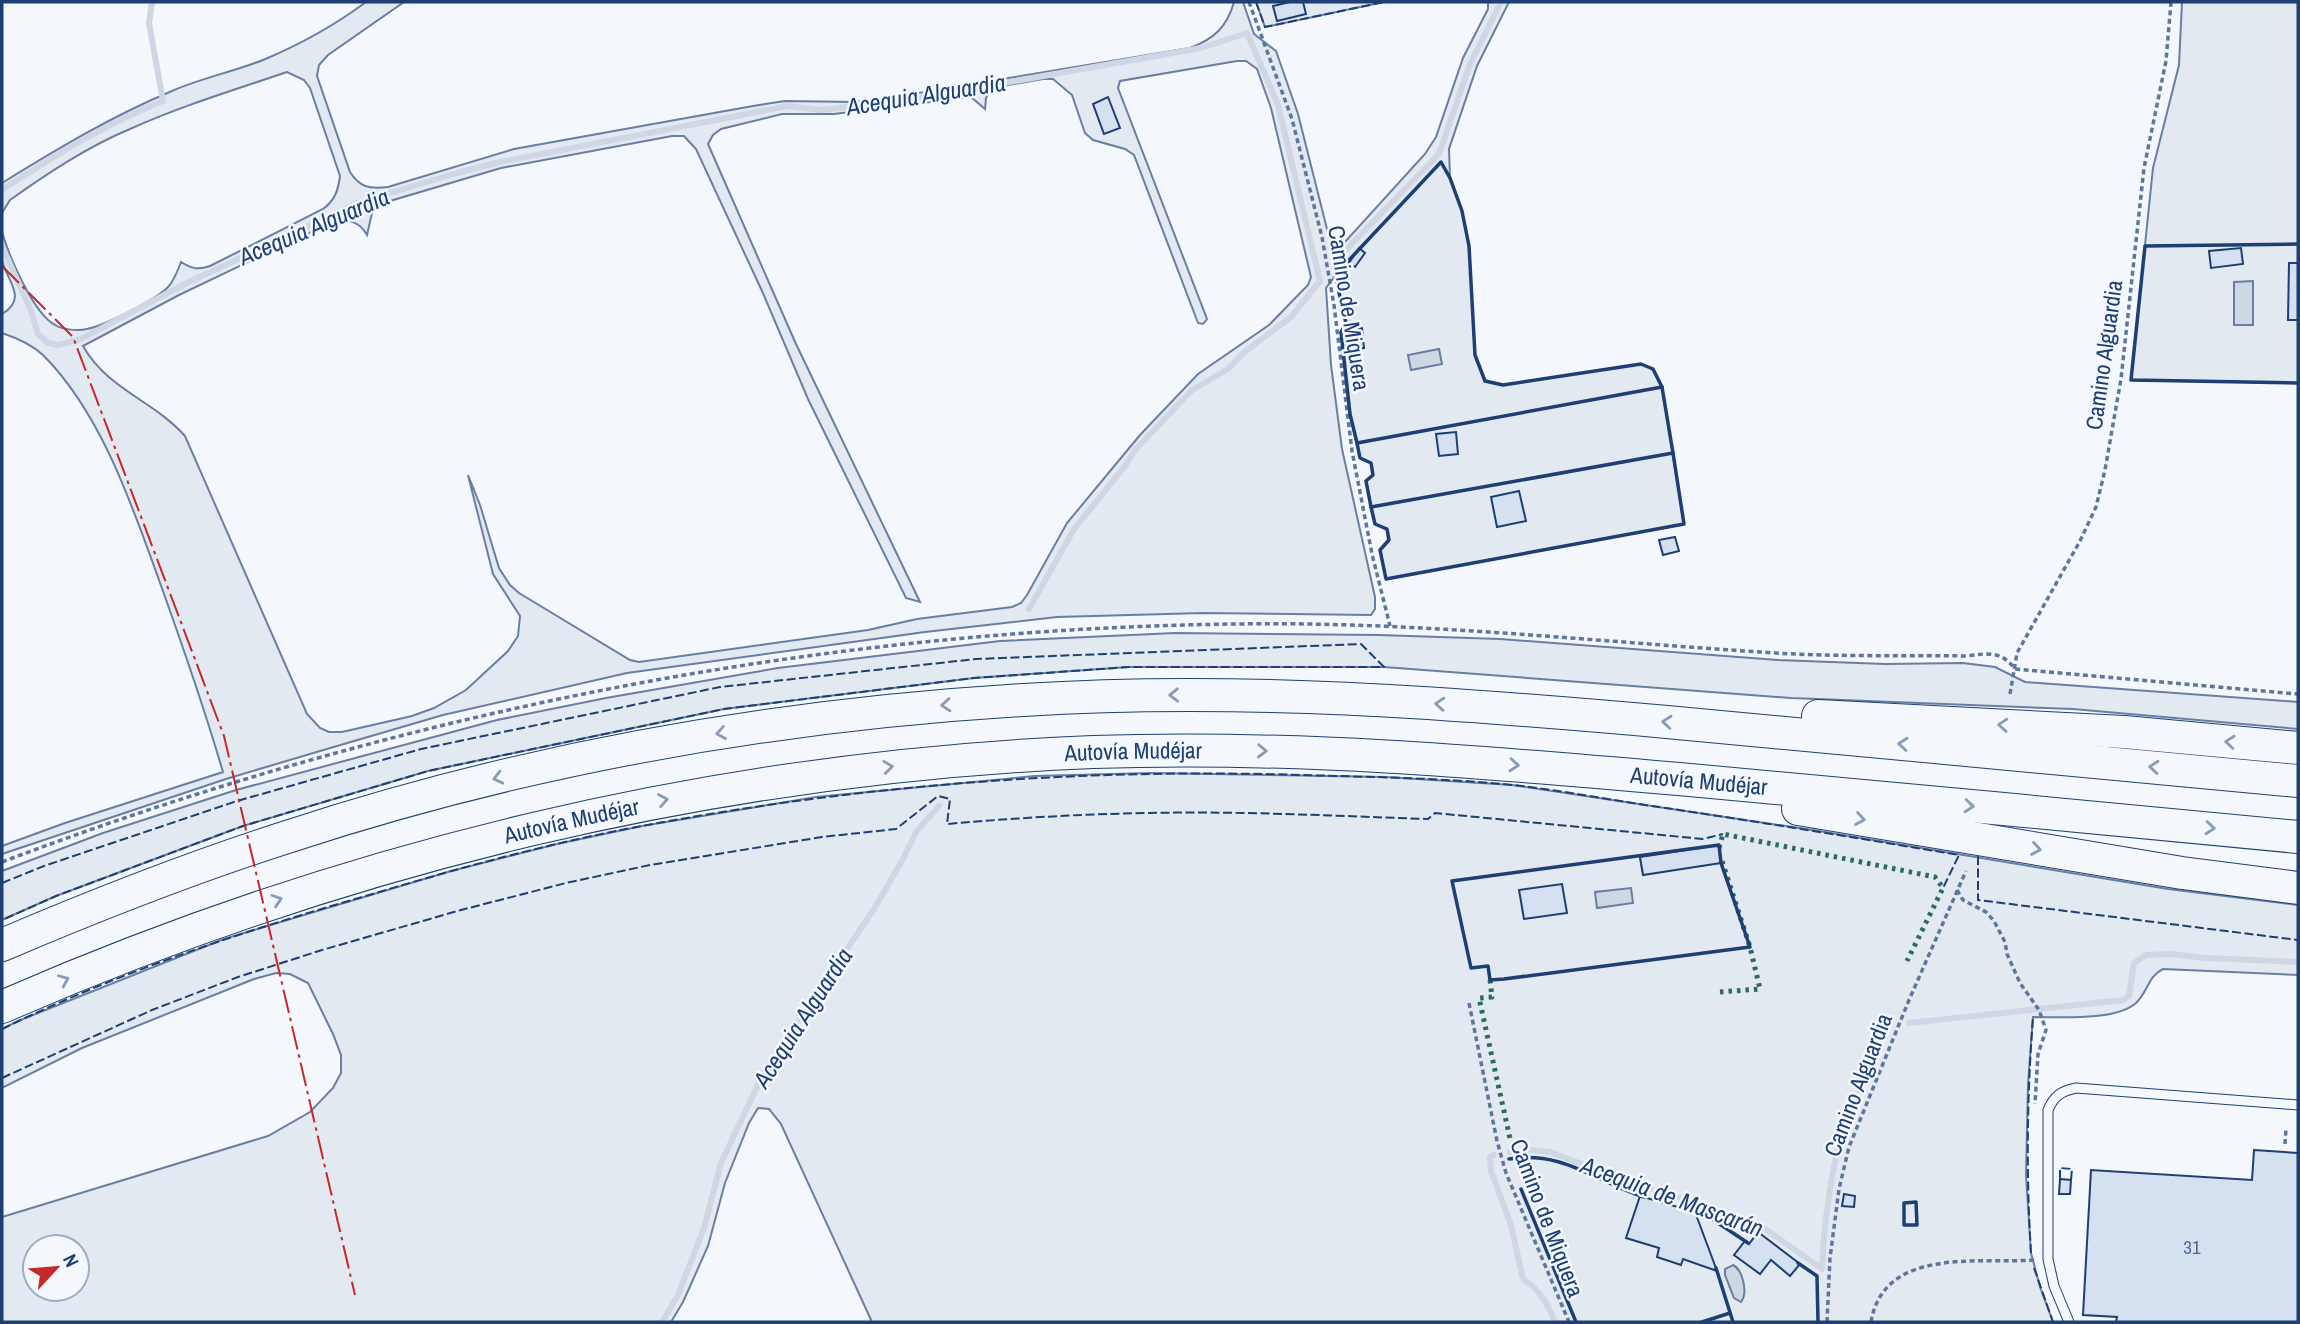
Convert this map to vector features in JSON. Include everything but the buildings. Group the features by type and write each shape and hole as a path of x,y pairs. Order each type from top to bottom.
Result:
{"highway":[{"path":"2,945 106,901 196,868 290,835 425,796 625,749 798,721 919,707 1028,699 1242,694 1410,702 1735,728 2298,780"},
{"path":"1735,728 1760,713 2124,732 2298,748"},
{"name":"Autovía Mudéjar","path":"2,1007 162,941 254,908 393,864 535,827 630,807 805,777 1000,757 1095,752 1244,750 1357,754 1779,788 2298,837"},
{"path":"1779,788 1791,808 2160,870 2298,888"}],"lane":[{"path":"2069,1322 2054,1286 2048,1259 2048,1110 2059,1093 2076,1088 2298,1105"}],"path":[{"name":"Camino de Miquera","path":"1249,2 1292,119 1322,237 1334,305 1352,451 1372,554 1390,626"},
{"name":"Camino Alguardia","path":"2010,694 2017,653 2080,541 2096,507 2105,470 2121,379 2144,167 2166,61 2171,2"},
{"name":"Camino Alguardia","path":"1827,1322 1830,1258 1839,1189 1849,1147 1966,872"},
{"path":"1957,890 1962,900 1986,912 1994,921 2003,937 2007,954 2020,983 2040,1012 2041,1022 2046,1030 2038,1054 2035,1114"},
{"name":"Camino de Miquera","path":"1469,1003 1497,1141 1507,1173 1569,1322"},
{"path":"2285,1144 2286,1128"},
{"path":"1871,1322 1881,1294 1889,1284 1912,1270 1941,1263 2048,1259"}],"shaded area":[{"path":"366,2 404,2 328,55 319,65 317,76 350,172 362,184 376,188 388,187 514,149 753,106 785,101 855,102 1190,48 1206,41 1218,31 1228,18 1234,2 1243,2 1254,34 1276,51 1298,114 1328,233 1333,242 1339,245 1345,242 1425,154 1436,137 1463,58 1488,9 1488,2 1509,2 1477,66 1449,149 1450,178 1462,211 1469,246 1475,356 1485,381 1503,385 1641,364 1653,369 1662,387 1684,524 1386,579 1380,550 1388,540 1387,530 1375,524 1366,481 1373,475 1371,463 1360,458 1350,414 1341,332 1346,323 1335,276 1326,288 1331,365 1342,449 1375,597 1375,609 1371,615 1203,613 1057,617 925,632 627,673 443,715 226,779 2,854 2,846 223,772 149,551 113,461 82,404 64,378 34,348 2,333 2,314 10,308 15,295 2,260 2,232 16,269 38,309 58,327 83,330 118,318 154,298 169,286 181,262 195,268 210,266 323,209 335,195 340,176 310,88 304,80 287,72 188,106 114,136 68,161 24,190 10,200 2,213 2,183 128,111 183,86 276,54 316,34","holes":["1246,61 1257,69 1271,108 1311,277 1308,285 1269,325 1198,374 1140,435 1067,523 1027,595 1021,603 1012,607 639,662 630,660 510,585 499,568 468,475 493,574 520,616 518,636 508,651 466,690 434,708 412,716 342,732 329,732 320,728 307,714 185,436 159,413 105,374 83,346 179,295 334,221 354,222 367,235 372,213 380,204 501,168 684,136 696,149 762,291 808,399 906,598 920,602 796,344 708,144 713,135 721,129 782,114 834,114 971,97 985,109 991,88 1053,79 1072,95 1085,133 1093,140 1125,149 1134,155 1198,323 1203,324 1207,319 1118,88 1120,81"]},
{"path":"1256,2 1384,2 1265,27"},
{"path":"2182,2 2298,2 2298,383 2131,380 2153,168 2179,65"},
{"path":"2253,281 2253,325 2234,325 2234,282"},
{"path":"1439,349 1442,364 1411,370 1408,355"},
{"path":"1175,633 1500,639 1778,660 1885,664 1963,663 1995,667 2025,682 2298,702 2298,729 2073,709 1791,698 1384,667 1129,667 974,678 724,709 428,771 243,826 56,896 2,920 2,871 103,833 236,790 497,720 778,668 1000,641"},
{"path":"1150,773 1385,777 1512,785 1819,831 2168,889 2298,905 2298,975 2163,969 2154,976 2140,999 2127,1009 2087,1017 2033,1017 2026,1175 2031,1253 2053,1322 872,1322 781,1124 769,1109 758,1108 749,1123 725,1183 708,1246 671,1322 2,1322 2,1217 268,1136 310,1112 333,1088 341,1073 341,1055 308,983 290,974 276,973 254,979 82,1048 2,1088 2,1029 224,939 451,871 642,826 816,797 1035,776","holes":["1718,846 1721,863 1643,874 1640,857"]},
{"path":"1631,888 1633,903 1597,908 1595,892"},
{"path":"1733,1265 1743,1282 1741,1302 1734,1298 1725,1275 1725,1269"}],"waterway":[{"path":"2,190 80,141 163,101 149,23 152,2"},
{"name":"Acequia Alguardia","path":"1339,257 1439,154 1470,64 1501,2"},
{"name":"Acequia Alguardia","path":"2,246 31,311 38,334 48,343 58,345 81,339 185,284 357,203 457,173 500,162 788,106 821,110 908,100 1201,48 1247,33 1278,105 1320,281 1291,317 1242,354 1228,369 1192,390 1135,450 1074,529 1029,609"},
{"name":"Acequia Alguardia","path":"662,1322 678,1295 704,1228 721,1163 763,1074 874,909 916,832 939,806"},
{"name":"Acequia de Mascarán","path":"1909,1023 2123,1000 2129,996 2134,963 2146,955 2172,954 2298,962"},
{"name":"Acequia de Mascarán","path":"1510,1152 1550,1152 1764,1228 1822,1269 1828,1202 1839,1145 1886,1026"},
{"name":"Acequia de Mascarán","path":"1494,1155 1490,1157 1491,1171 1511,1225 1523,1279 1543,1298 1555,1322"}],"hedge":[{"path":"1719,848 1723,834 1935,877 1943,888 1907,961"},
{"path":"1720,992 1760,989 1750,947 1721,858"},
{"path":"1490,980 1492,997 1479,998 1511,1143"}],"fence":[{"path":"1256,2 1265,27 1384,2"},
{"path":"2,883 44,866 237,801 421,749 720,687 976,659 1361,644 1384,667 1129,667 974,678 724,709 428,771 243,826 56,896 2,920"},
{"path":"2,1029 91,989 182,954 322,909 505,857 573,840 724,812 970,782 1136,774 1219,774 1408,778 1513,785 1959,855 1943,888"},
{"path":"2,1078 152,1010 238,977 322,950 461,910 650,865 822,837 896,829 938,796 950,799 947,824 1125,814 1255,813 1428,819 1435,813 1703,839 1723,834"},
{"path":"1978,856 1978,900 2298,940"},
{"path":"2031,1253 2028,1135 2033,1017"},
{"path":"2060,1179 2060,1168 2072,1169 2071,1180"},
{"path":"2034,1268 2053,1322"}],"wall":[{"path":"1441,162 1462,211 1469,246 1475,355 1485,381 1503,385 1641,364 1653,369 1662,387 1357,443 1350,414 1341,332 1346,323 1335,275 1441,162"},
{"path":"2298,244 2145,246 2131,380 2298,383"},
{"path":"1357,443 1360,458 1371,463 1373,475 1366,481 1371,507 1673,453 1662,387"},
{"path":"1371,507 1375,524 1387,529 1389,540 1380,550 1386,579 1684,524 1673,453"},
{"path":"1719,845 1721,863 1750,947 1504,979 1490,980 1488,966 1471,968 1452,881 1719,845"},
{"path":"1509,1159 1528,1157 1563,1163 1644,1197"},
{"path":"1521,1189 1576,1322"},
{"path":"1916,1202 1917,1225 1904,1225 1904,1203 1916,1202"},
{"path":"1691,1211 1706,1215 1748,1243"},
{"path":"1798,1263 1817,1276 1818,1322"},
{"path":"1716,1268 1733,1322"},
{"path":"1702,1322 1730,1313"}],"power":[{"path":"2,266 73,337 224,736 355,1295"}]}
